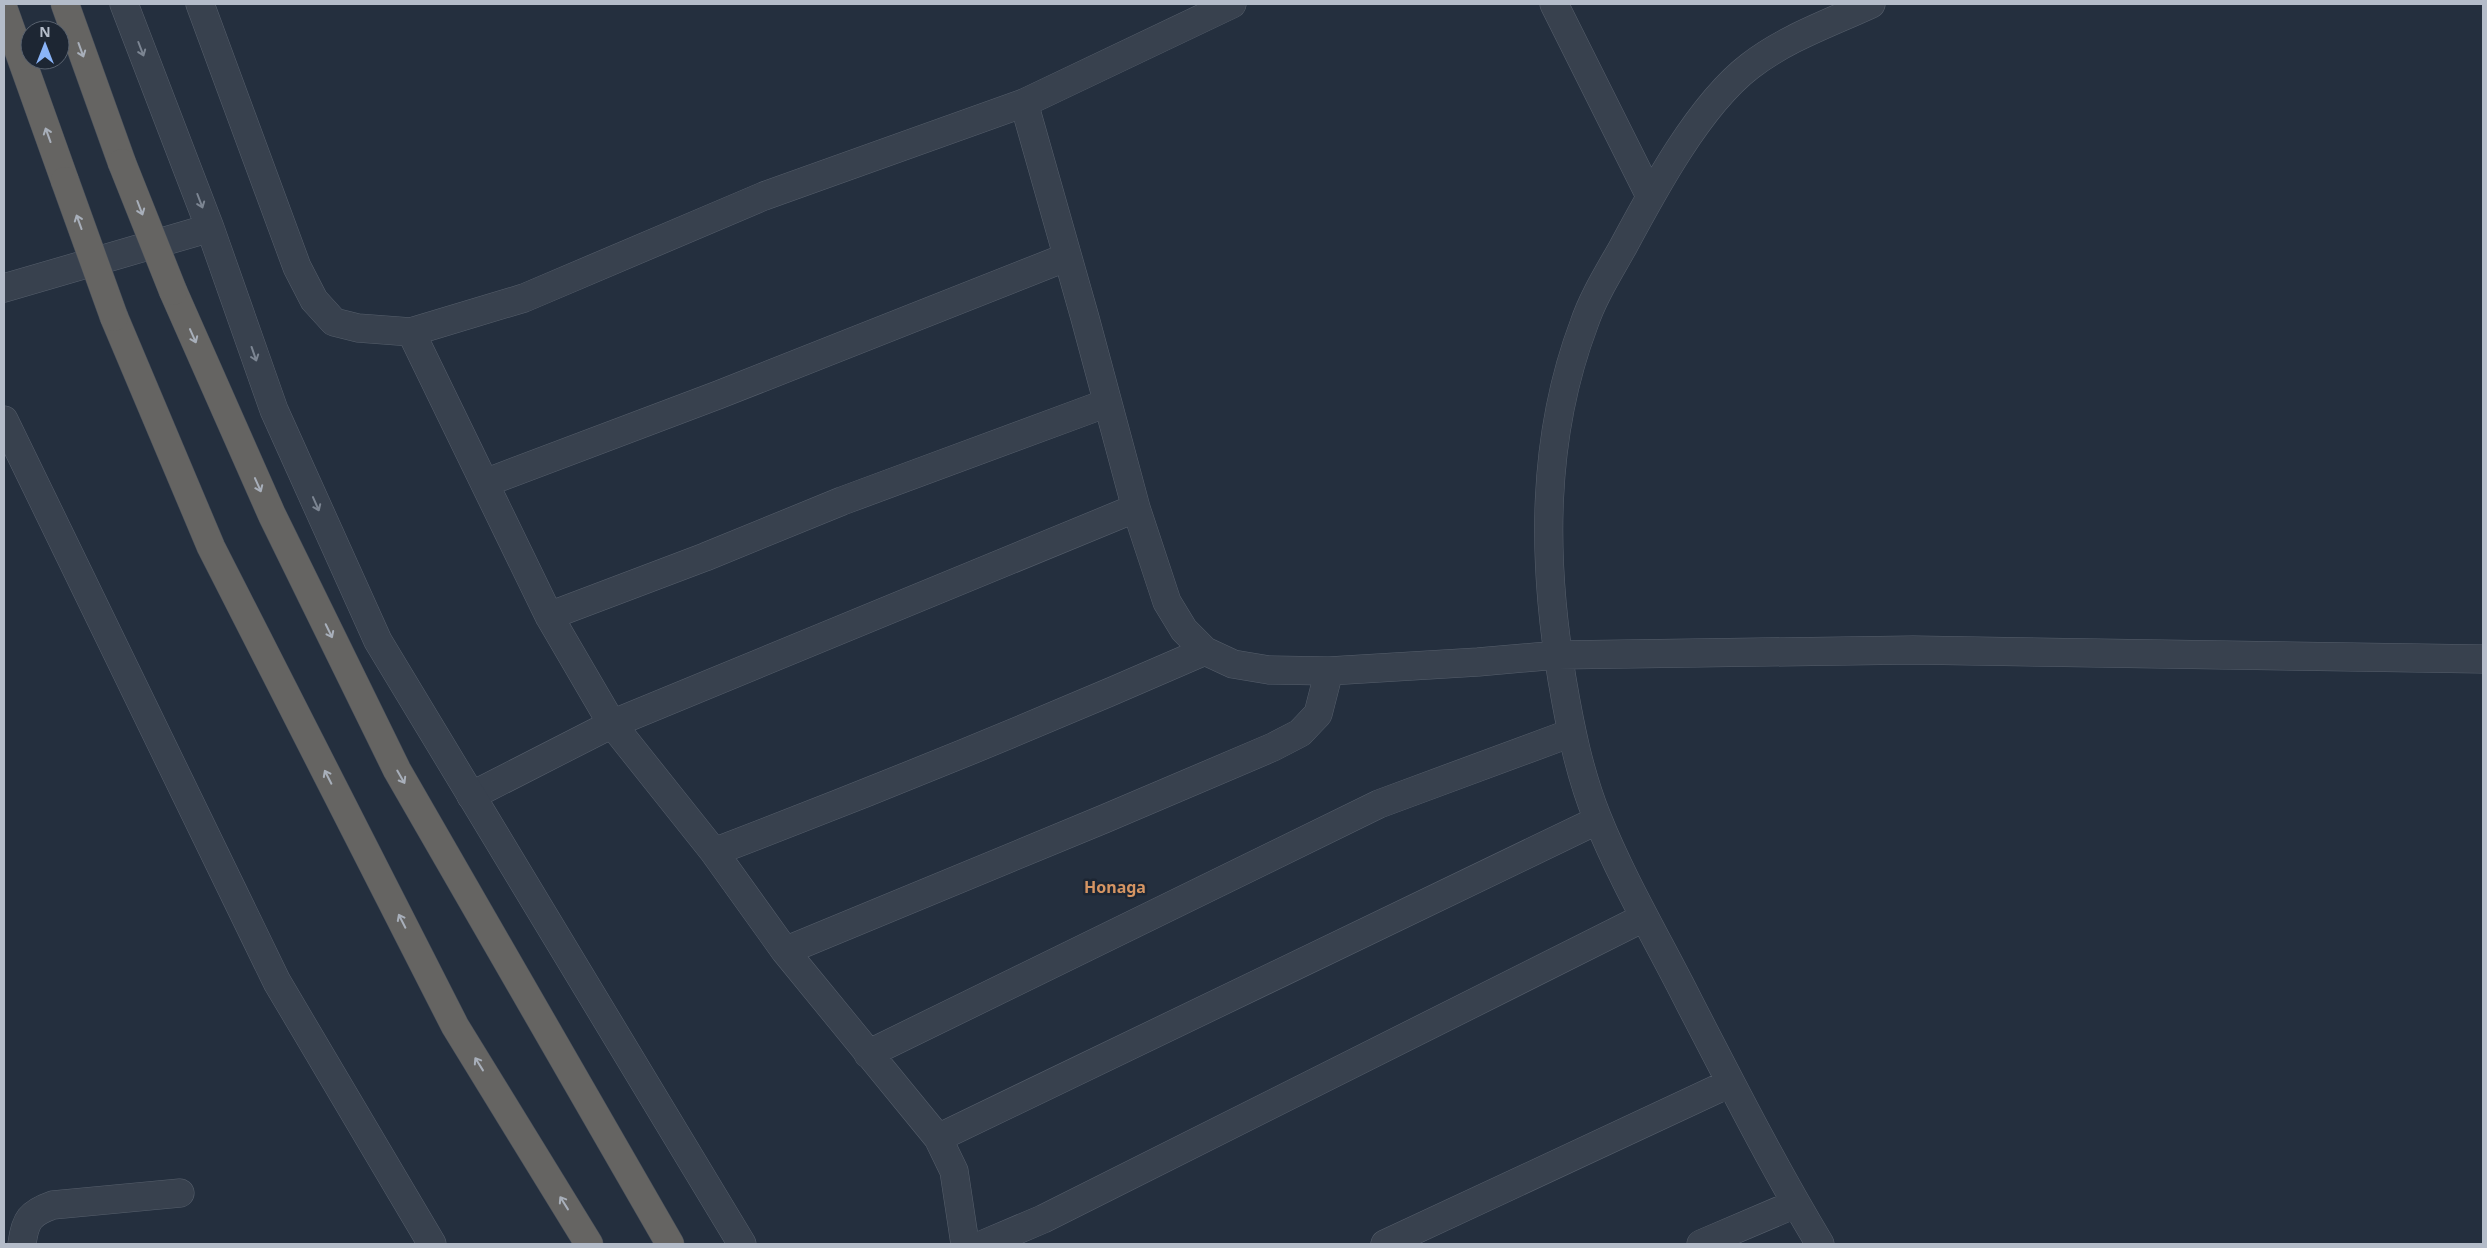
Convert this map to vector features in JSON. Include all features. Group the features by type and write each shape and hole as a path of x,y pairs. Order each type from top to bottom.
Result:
{"highway":[{"path":"65,4 122,163 173,291 272,515 396,770 670,1244"},
{"path":"4,10 114,316 210,547 455,1026 589,1244"}],"street":[{"path":"124,4 210,228 274,410 378,641 742,1244"},
{"path":"200,4 297,267 314,300 334,322 358,328 411,332 524,298 764,196 1024,104 1232,4"},
{"path":"1554,4 1650,196"},
{"path":"1820,1244 1730,1083 1690,1002 1644,918 1598,820 1584,782 1570,732 1549,578 1547,534 1550,470 1564,387 1584,323 1650,196 1721,93 1749,66 1783,44 1871,4"},
{"path":"1024,104 1085,318 1136,508 1167,602 1184,630 1204,651 1232,664 1269,670 1328,671 1558,655 1913,650 2483,659"},
{"path":"4,288 210,228"},
{"path":"485,483 718,395 1067,257"},
{"path":"411,332 548,616 612,724 714,852 785,951 938,1138 954,1171 966,1244"},
{"path":"548,616 705,557 842,501 1107,403"},
{"path":"4,420 277,982 432,1244"},
{"path":"471,796 612,724 1136,508"},
{"path":"714,852 825,810 1053,717 1204,651"},
{"path":"785,951 1273,747 1300,733 1318,714 1328,671"},
{"path":"868,1054 1379,804 1570,732"},
{"path":"938,1138 1598,820"},
{"path":"984,1244 1043,1219 1644,918"},
{"path":"1385,1244 1730,1083"},
{"path":"22,1244 24,1226 35,1211 53,1205 180,1193"},
{"path":"1701,1244 1796,1204"}],"district":[{"name":"Honaga","path":"1115,887"}]}
